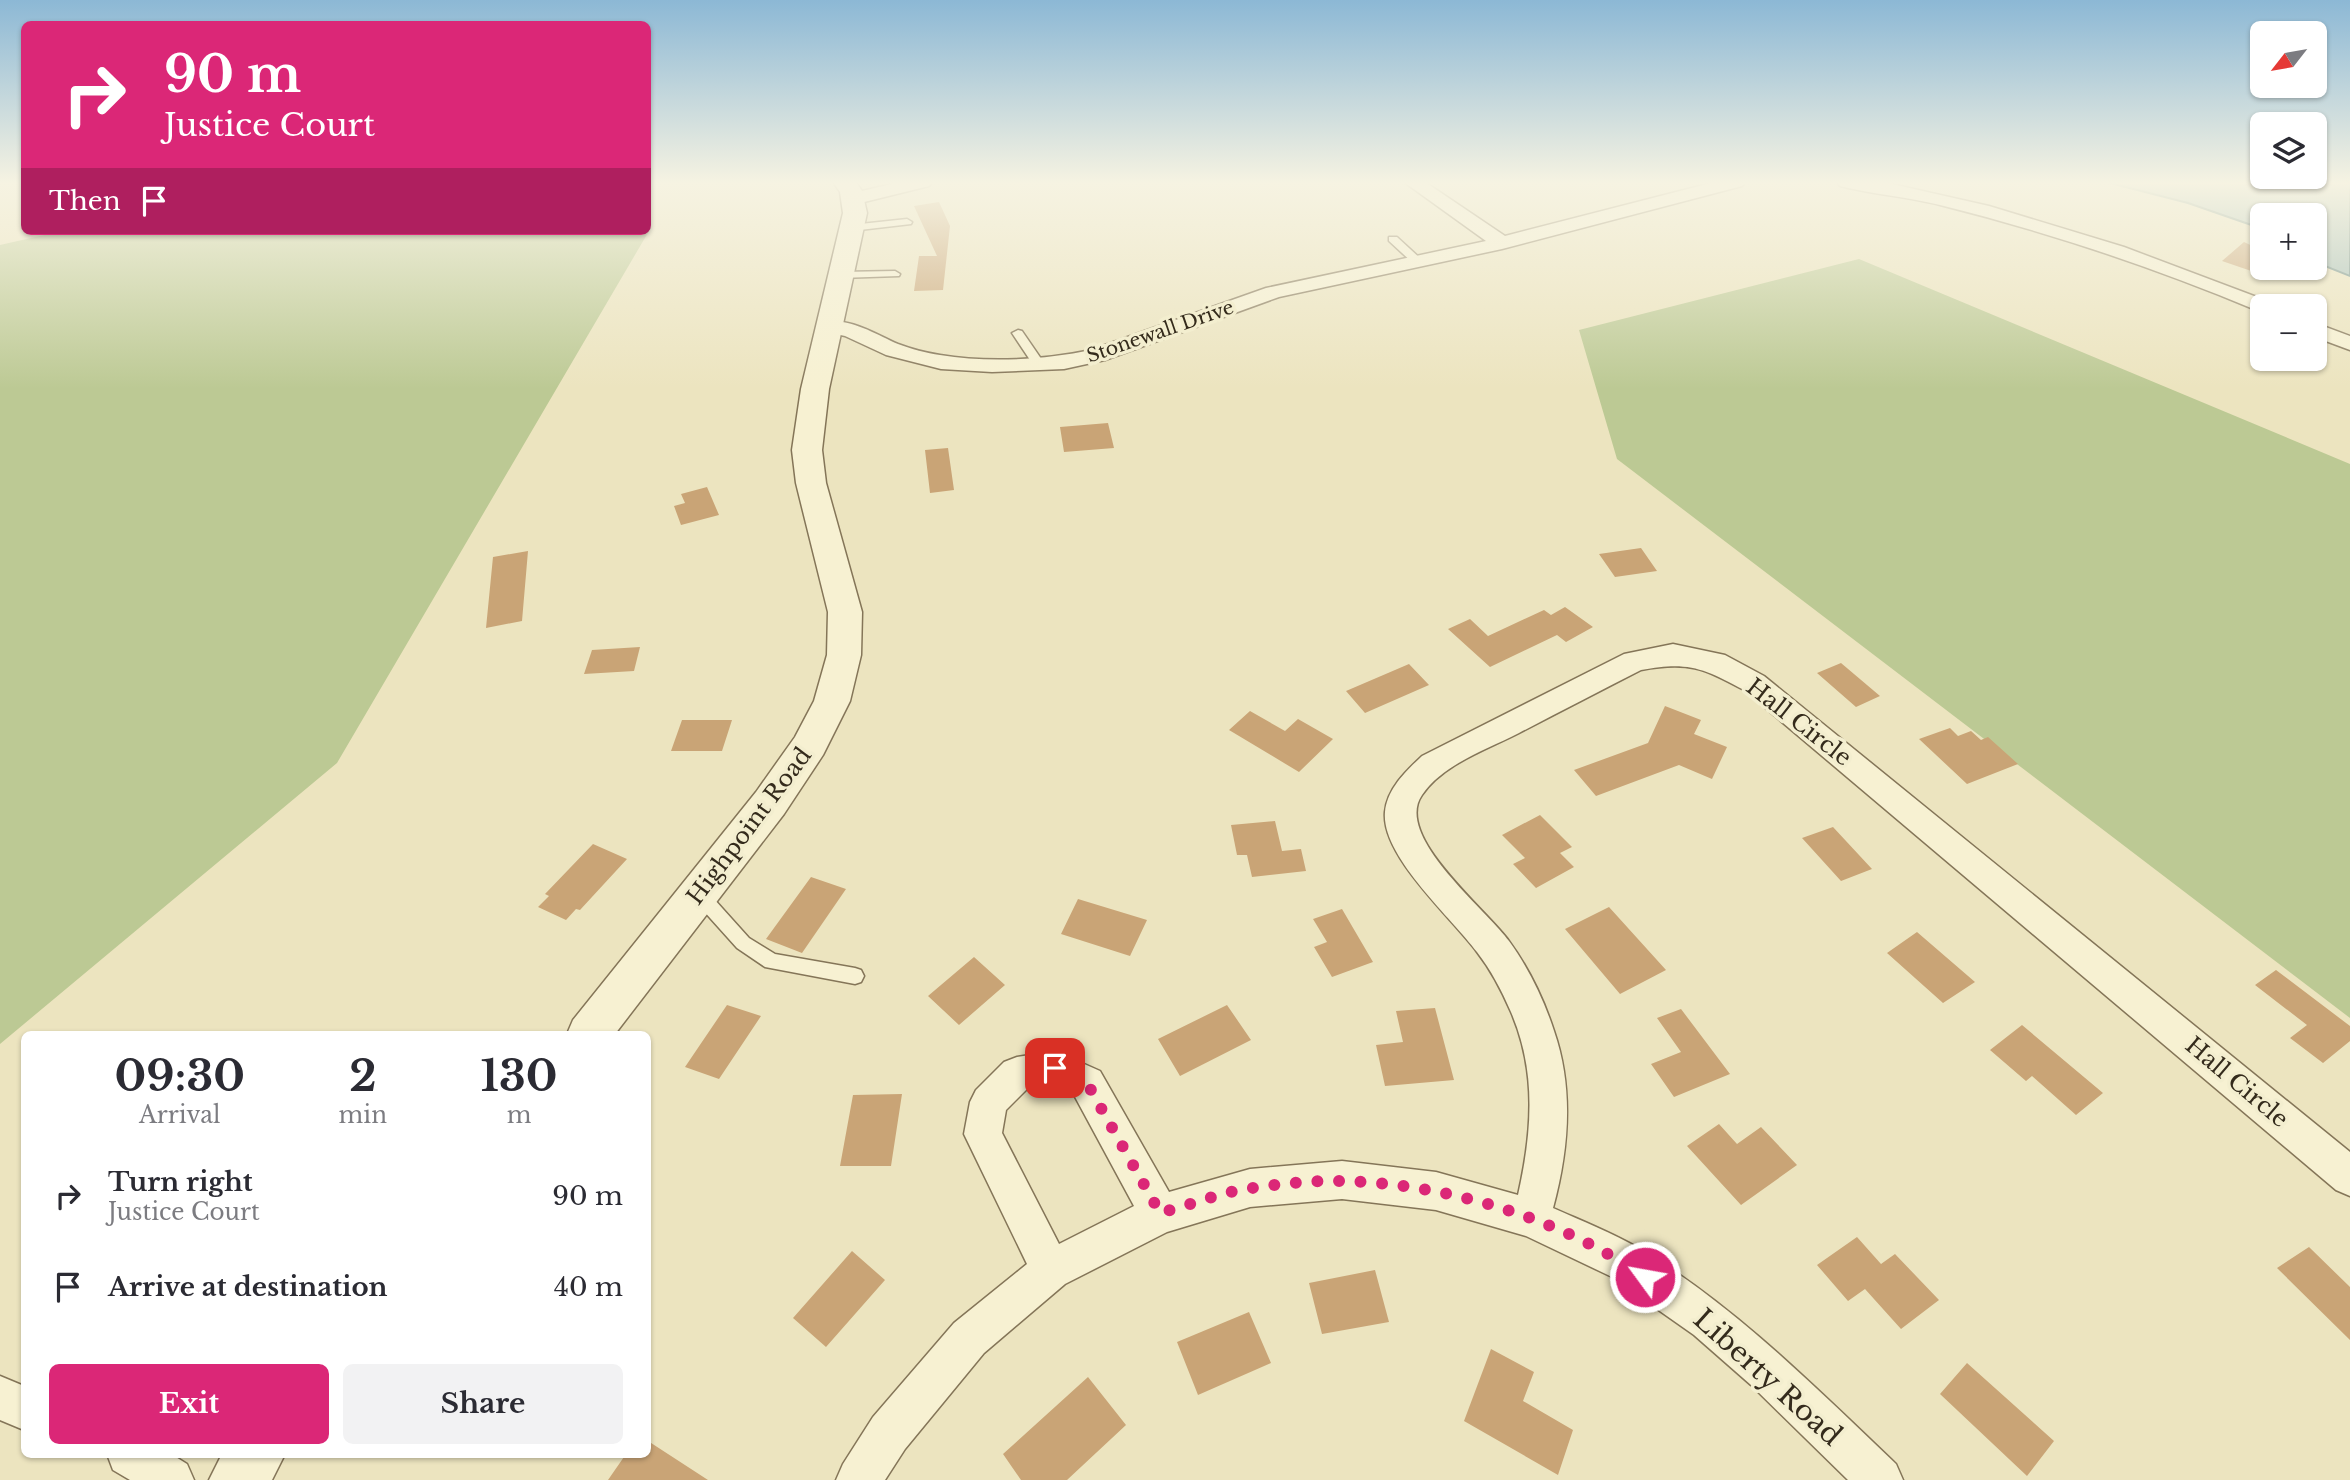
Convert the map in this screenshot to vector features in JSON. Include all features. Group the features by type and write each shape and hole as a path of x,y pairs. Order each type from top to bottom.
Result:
{"street":[{"name":"Highpoint Road","path":"591,1031 770,803 810,746 832,701 844,654 845,611 811,482 807,450 815,389 843,251"},
{"name":"Stonewall Drive","path":"829,327 850,330 894,350 942,362 992,365 1064,362 1097,355 1273,292 1467,251"},
{"path":"2119,251 2203,280 2250,300"},
{"path":"2327,334 2350,344"},
{"name":"Hall Circle","path":"1531,1218 1545,1170 1550,1122 1547,1075 1536,1030 1498,953 1408,845 1400,817 1406,790 1433,764 1634,662 1673,654 1715,662 1754,684 2350,1177"},
{"path":"1051,1270 983,1134 989,1102 1017,1074 1055,1068 1087,1083 1160,1213"},
{"name":"Liberty Road","path":"859,1480 889,1433 969,1338 1051,1270 1160,1213 1250,1188 1342,1180 1436,1191 1531,1218 1624,1262 1709,1320 1766,1370 1880,1480"},
{"path":"0,1398 21,1407"},
{"path":"135,1458 171,1480"},
{"path":"237,1480 255,1458"}],"lane":[{"path":"1406,251 1418,262"},
{"path":"840,275 895,274"},
{"path":"1018,333 1038,363"},
{"path":"699,894 743,943 771,961 855,976"}],"green space":[{"path":"0,251 637,251 337,763 0,1044"},
{"path":"1859,259 2350,464 2350,1018 1617,459 1579,330"}],"water":[{"path":"2327,251 2350,251 2350,276 2327,267"}],"building":[{"path":"935,251 947,251 943,290 914,291 919,256 937,256"},
{"path":"2234,251 2250,251 2250,271 2222,261"},
{"path":"1108,423 1114,448 1064,452 1060,427"},
{"path":"948,448 954,490 930,493 925,450"},
{"path":"707,487 719,515 681,525 674,506 685,503 681,494"},
{"path":"1641,548 1657,571 1615,577 1599,554"},
{"path":"528,551 522,621 486,628 493,557"},
{"path":"1565,607 1593,627 1566,642 1557,635 1490,667 1448,629 1470,619 1488,636 1544,610 1551,615"},
{"path":"640,647 634,671 584,674 592,650"},
{"path":"1841,663 1880,696 1856,707 1817,673"},
{"path":"1409,664 1429,685 1365,713 1346,691"},
{"path":"1665,706 1701,720 1694,734 1727,747 1712,779 1679,765 1596,796 1574,770 1648,743"},
{"path":"1250,711 1285,731 1298,719 1333,739 1299,772 1229,730"},
{"path":"682,720 732,720 722,751 671,751"},
{"path":"1950,728 1958,736 1971,731 1981,740 1988,737 2018,764 1967,784 1919,739"},
{"path":"1540,815 1572,847 1560,853 1574,867 1536,888 1513,864 1525,858 1502,835"},
{"path":"1275,821 1282,851 1301,849 1306,871 1252,877 1247,855 1237,855 1231,825"},
{"path":"1833,827 1872,869 1841,881 1802,838"},
{"path":"593,844 627,859 580,910 576,909 566,920 538,907 549,896 545,894"},
{"path":"811,877 846,889 802,953 766,939"},
{"path":"1078,899 1147,920 1130,956 1061,934"},
{"path":"1609,907 1666,970 1620,994 1565,929"},
{"path":"1342,909 1373,962 1332,977 1314,947 1327,942 1313,919"},
{"path":"1917,932 1975,982 1943,1003 1887,953"},
{"path":"974,957 1005,985 959,1025 928,996"},
{"path":"2276,970 2350,1026 2350,1041 2323,1063 2290,1038 2307,1025 2255,985"},
{"path":"727,1005 761,1016 719,1079 685,1067"},
{"path":"1227,1005 1251,1040 1180,1076 1158,1039"},
{"path":"1435,1008 1454,1080 1385,1086 1376,1045 1403,1042 1396,1011"},
{"path":"1681,1009 1730,1074 1674,1097 1651,1064 1681,1052 1657,1018"},
{"path":"2022,1025 2103,1093 2076,1115 2032,1076 2026,1081 1990,1050"},
{"path":"902,1094 891,1166 840,1166 853,1095"},
{"path":"1719,1124 1737,1144 1761,1127 1797,1165 1741,1205 1687,1146"},
{"path":"1857,1237 1881,1264 1895,1254 1939,1300 1901,1329 1865,1289 1848,1301 1817,1265"},
{"path":"2309,1247 2350,1287 2350,1340 2277,1268"},
{"path":"852,1251 885,1280 826,1347 793,1318"},
{"path":"1375,1270 1389,1322 1322,1334 1309,1283"},
{"path":"1249,1312 1271,1363 1198,1395 1177,1342"},
{"path":"1491,1349 1534,1372 1523,1401 1573,1430 1558,1475 1464,1421"},
{"path":"1967,1363 2054,1441 2027,1476 1940,1394"},
{"path":"1088,1377 1126,1425 1067,1480 1021,1480 1003,1454"},
{"path":"651,1443 708,1480 608,1480 623,1458 651,1458"}],"route":[{"path":"1055,1068 1087,1083 1160,1213 1250,1188 1342,1180 1436,1191 1531,1218 1624,1262 1645,1277"}]}
